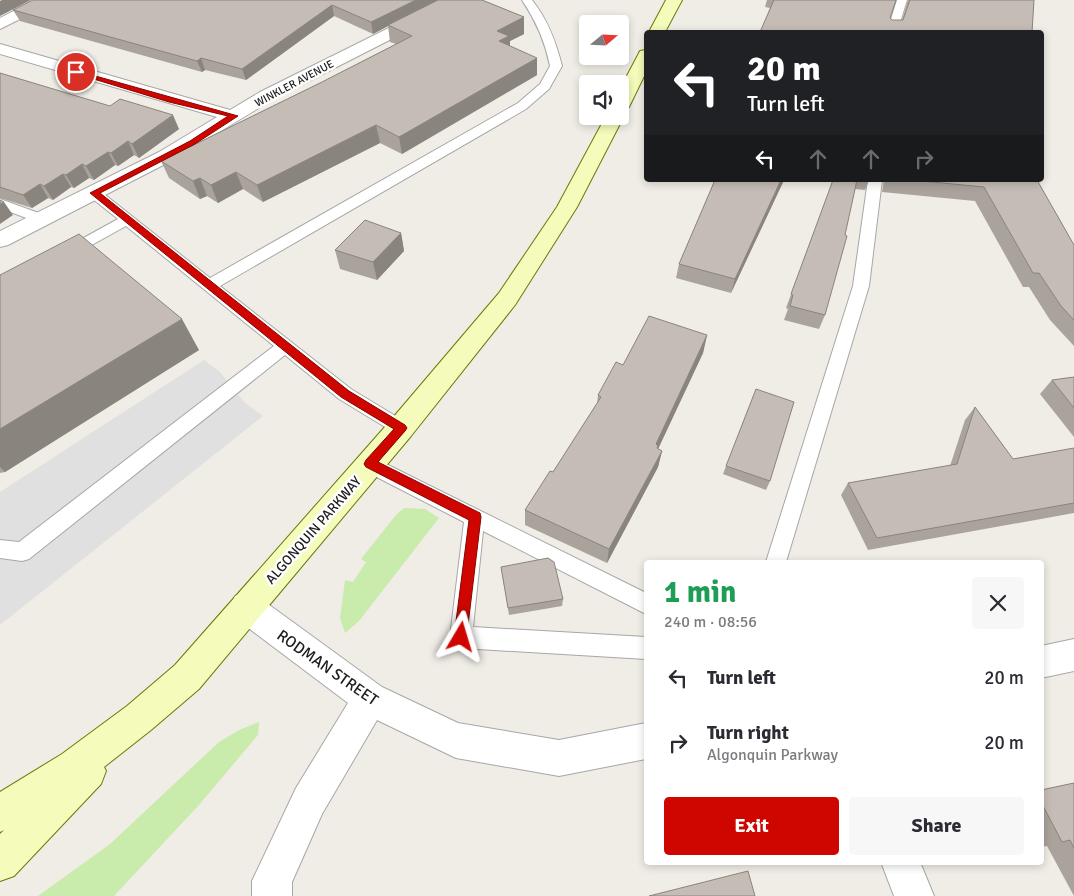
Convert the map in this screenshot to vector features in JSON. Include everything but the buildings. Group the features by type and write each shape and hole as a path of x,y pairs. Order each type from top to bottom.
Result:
{"main road":[{"path":"658,30 674,0"},
{"path":"629,89 644,58"},
{"name":"ALGONQUIN PARKWAY","path":"0,813 75,768 139,718 187,677 401,428 508,299 567,207 611,125"},
{"path":"0,862 139,718"}],"street":[{"path":"0,24 47,0"},
{"name":"WINKLER AVENUE","path":"0,240 192,142 266,96 457,0"},
{"path":"0,49 172,100 234,116"},
{"name":"RODMAN STREET","path":"246,608 370,699 456,740 560,758 644,742"},
{"path":"1044,661 1074,655"},
{"path":"266,891 309,801 370,699"},
{"path":"901,865 914,896"}],"lane":[{"path":"209,284 522,106 545,86 556,66 552,47 540,16 527,0"},
{"path":"893,30 902,0"},
{"path":"777,560 861,286 875,182"},
{"path":"94,193 345,394 401,428"},
{"path":"0,203 42,219"},
{"path":"51,261 127,220"},
{"path":"0,549 22,552 285,346"},
{"path":"370,464 644,603"},
{"path":"475,517 461,637 644,648"}],"green space":[{"path":"404,508 425,509 439,518 359,621 345,633 340,618 345,580 353,582 366,562 361,559 396,515"},
{"path":"259,722 258,735 199,805 114,896 38,896 110,844 219,742 239,730"}],"shaded area":[{"path":"204,360 220,372 245,403 263,416 0,625 0,492"}],"route":[{"path":"76,72 234,116 192,142 94,193 345,394 401,428 370,464 475,517 461,637"}]}
